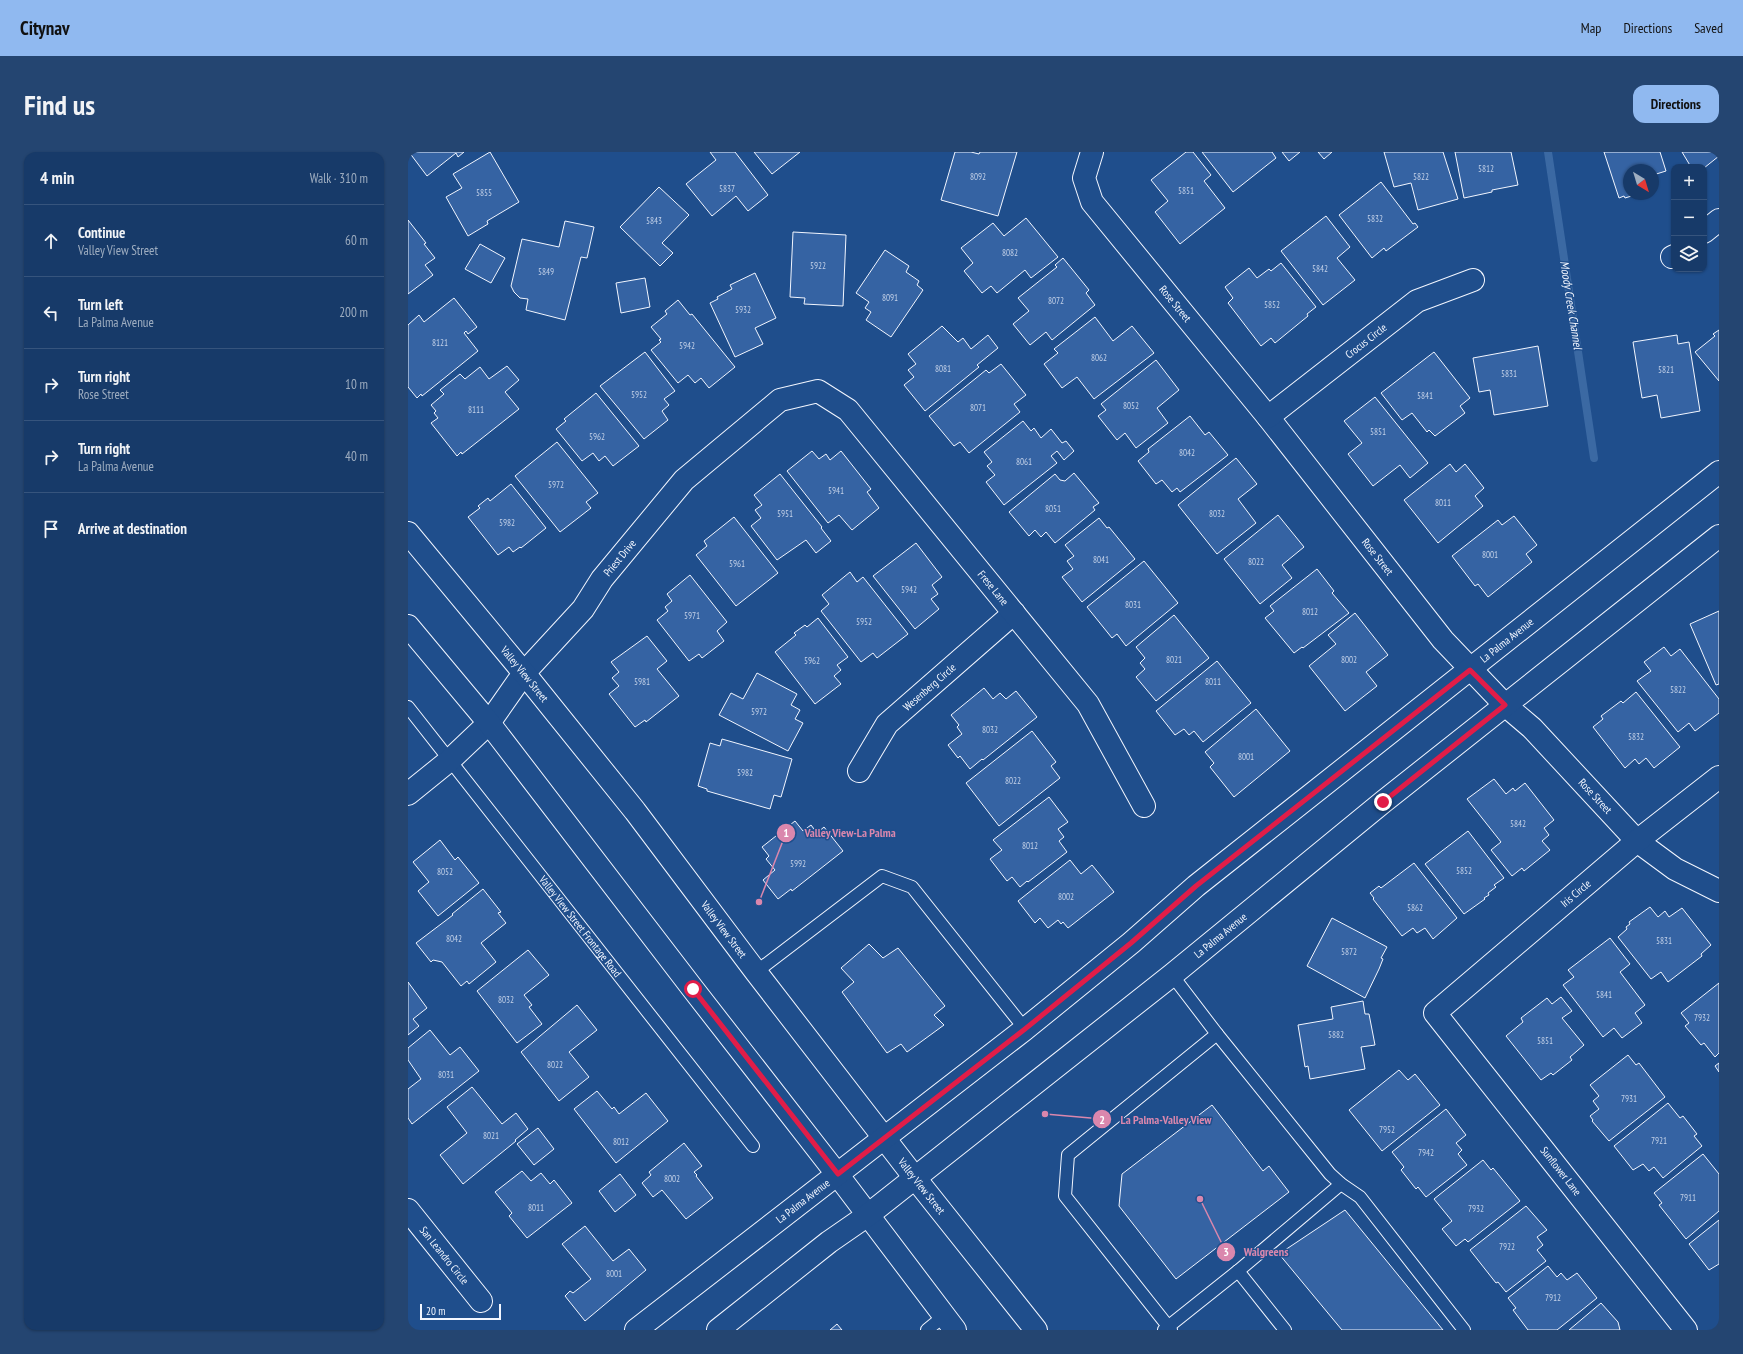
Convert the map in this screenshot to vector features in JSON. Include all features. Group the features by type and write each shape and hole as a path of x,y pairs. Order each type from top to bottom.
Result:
{"main road":[{"name":"Rose Street","path":"1092,152 1084,178 1092,202 1268,417 1443,640 1505,705 1532,728 1637,841 1675,869 1719,891"},
{"path":"1707,230 1719,220"},
{"name":"Crocus Circle","path":"1268,417 1417,301 1472,280"},
{"name":"Frese Lane","path":"818,391 848,410 1088,704 1144,806"},
{"name":"Priest Drive","path":"408,794 450,760 489,723 524,673 583,609 602,579 684,480 780,400 818,391"},
{"name":"La Palma Avenue","path":"636,1330 1025,1029 1131,943 1196,886 1719,472"},
{"name":"Valley View Street","path":"408,533 524,673 635,811 756,972 915,1178 1036,1330"},
{"name":"La Palma Avenue","path":"718,1330 829,1242 868,1215 1172,975 1383,802 1719,536"},
{"name":"Wesenberg Circle","path":"858,772 887,724 1014,613"},
{"path":"408,626 489,723 693,989 838,1174 950,1323"},
{"name":"Iris Circle","path":"1435,1013 1637,841 1719,778"},
{"name":"Sunflower Lane","path":"1435,1013 1686,1330"},
{"name":"San Leandro Circle","path":"408,1210 481,1301"}],"lane":[{"name":"Valley View Street Frontage Road","path":"408,707 753,1146"},
{"path":"756,972 882,876 912,887 1025,1029"},
{"path":"1172,975 1217,1034 1330,1174 1341,1184 1360,1197 1464,1330"},
{"path":"1217,1034 1068,1155 1065,1196 1168,1329 1341,1184"},
{"path":"1238,1271 1285,1330"},
{"path":"927,1330 950,1323"}],"building":[{"path":"409,152 464,152 458,157 456,153 427,176"},
{"path":"490,152 519,202 487,221 488,224 468,236 446,197 462,188 453,174"},
{"path":"710,152 735,152 768,195 748,211 736,196 712,216 686,184 716,160"},
{"path":"754,152 800,152 772,174"},
{"path":"955,152 971,152 979,154 980,152 1017,152 998,216 941,200"},
{"path":"1186,152 1193,152 1211,175 1204,181 1225,208 1180,244 1155,212 1168,201 1151,180"},
{"path":"1202,152 1272,152 1276,158 1233,192"},
{"path":"1282,152 1300,152 1289,161"},
{"path":"1318,152 1332,152 1324,159"},
{"path":"1384,152 1443,152 1458,199 1418,210 1411,183 1394,187"},
{"path":"1455,152 1511,152 1518,185 1492,190 1492,192 1464,198"},
{"path":"1604,152 1660,152 1666,171 1659,173 1659,164 1623,164 1623,196 1619,198"},
{"path":"1682,152 1719,152 1719,156 1707,166 1707,164 1689,164"},
{"path":"1381,182 1413,224 1415,223 1418,227 1386,251 1384,248 1372,258 1339,215"},
{"path":"659,187 689,215 662,243 673,253 660,266 620,227"},
{"path":"1326,216 1350,247 1337,258 1355,280 1323,305 1281,251"},
{"path":"1026,218 1058,257 1031,278 1025,270 997,293 991,286 982,293 964,271 973,263 961,248 993,223 1004,236"},
{"path":"408,220 426,243 424,244 435,258 425,265 433,275 408,294"},
{"path":"565,221 594,227 587,258 581,257 565,320 526,310 528,299 520,298 511,286 522,239 559,247"},
{"path":"793,232 846,235 843,306 804,304 805,298 790,297"},
{"path":"480,244 505,258 491,283 465,269"},
{"path":"885,250 909,266 906,272 919,281 917,285 923,290 891,337 866,320 871,312 865,308 869,302 856,293"},
{"path":"1063,258 1089,290 1086,293 1095,305 1052,340 1046,332 1030,345 1013,324 1029,311 1018,298 1057,267 1055,265"},
{"path":"1281,263 1316,307 1307,314 1308,316 1275,343 1271,338 1261,346 1228,303 1233,298 1225,287 1249,268 1257,278 1269,269 1271,271"},
{"path":"755,273 776,318 755,328 763,344 735,357 710,303 718,299 717,297 732,289 730,285"},
{"path":"645,278 650,307 621,313 616,283"},
{"path":"454,298 477,327 468,334 466,331 464,333 478,351 422,396 421,394 417,398 408,387 408,325 419,315 424,322"},
{"path":"678,300 690,315 692,314 735,367 709,388 701,378 695,383 688,375 678,383 651,350 661,342 659,340 661,339 651,327 667,314 665,311"},
{"path":"1095,317 1113,341 1132,326 1154,353 1094,399 1077,377 1062,388 1044,364 1058,353 1054,349"},
{"path":"942,326 958,342 963,338 971,349 988,335 998,348 977,365 979,367 925,411 904,385 914,377 908,370 916,364 908,354"},
{"path":"1719,330 1719,381 1695,352 1715,336 1713,334"},
{"path":"1677,335 1678,344 1689,342 1700,411 1661,418 1657,395 1642,398 1633,342"},
{"path":"1538,346 1548,406 1494,415 1490,390 1479,392 1473,358"},
{"path":"645,352 675,391 664,399 669,405 662,411 668,420 644,439 600,386"},
{"path":"1434,352 1470,398 1460,406 1465,413 1435,436 1429,430 1427,432 1412,413 1402,420 1381,393"},
{"path":"1156,360 1179,390 1157,408 1168,423 1136,448 1125,433 1117,440 1098,416 1106,410 1101,404"},
{"path":"1001,364 1026,395 1014,404 1020,412 969,453 960,442 954,446 929,416 986,370 989,373"},
{"path":"507,366 519,380 505,392 519,409 462,454 461,452 457,456 431,423 438,418 434,413 436,411 431,405 444,394 440,390 460,374 465,379 480,367 489,379"},
{"path":"596,393 639,446 613,466 605,456 599,461 593,453 582,461 556,429 566,421 564,419"},
{"path":"1375,397 1428,463 1410,478 1400,465 1373,486 1348,454 1362,443 1344,421"},
{"path":"1190,416 1205,435 1209,432 1228,455 1180,492 1177,488 1172,492 1162,480 1156,484 1138,461 1149,452 1148,449"},
{"path":"1023,421 1031,431 1034,428 1041,438 1051,429 1062,443 1066,441 1074,451 1064,460 1057,451 1051,456 1057,463 1004,505 986,482 995,475 987,466 992,462 984,452"},
{"path":"557,442 598,493 586,502 591,508 560,532 515,476"},
{"path":"812,451 819,459 826,454 830,460 841,451 871,489 867,492 879,508 852,530 839,515 828,523 787,471"},
{"path":"1236,458 1257,484 1238,499 1256,523 1217,554 1178,505"},
{"path":"1450,464 1456,472 1465,464 1484,488 1475,496 1483,506 1438,543 1404,500"},
{"path":"1074,473 1099,503 1093,507 1095,510 1055,543 1046,532 1041,537 1035,530 1029,536 1009,512 1055,474 1060,480 1065,481"},
{"path":"780,474 822,527 821,528 831,541 816,553 806,540 777,560 751,526 761,518 755,510 762,505 754,495"},
{"path":"511,484 546,528 521,548 520,547 513,552 509,547 498,555 468,517 480,508 478,506 488,498 490,501"},
{"path":"1278,515 1304,547 1282,565 1292,578 1260,604 1224,559"},
{"path":"1514,516 1537,545 1526,554 1532,562 1488,597 1478,584 1475,586 1452,556 1498,520 1502,525"},
{"path":"734,517 778,573 736,606 696,555 707,546 704,541"},
{"path":"1099,518 1107,528 1109,527 1135,559 1082,602 1062,577 1073,569 1067,561 1074,556 1065,545"},
{"path":"916,543 942,577 932,585 938,594 931,599 939,609 915,629 873,576"},
{"path":"1144,561 1178,603 1126,646 1117,634 1112,638 1087,607"},
{"path":"1317,569 1334,591 1332,593 1349,613 1303,648 1302,647 1294,653 1265,618 1274,611 1270,606"},
{"path":"850,572 857,582 863,577 908,634 877,658 873,653 861,662 821,611 829,604 822,595"},
{"path":"690,575 727,622 717,631 724,641 702,658 699,654 689,661 657,620 668,611 665,607 672,601 667,594"},
{"path":"1719,611 1719,684 1716,685 1690,624"},
{"path":"1355,613 1388,655 1366,672 1377,686 1345,711 1309,666 1336,644 1328,635"},
{"path":"1174,615 1209,658 1156,701 1136,677 1145,669 1140,663 1145,658 1136,647"},
{"path":"818,618 848,657 837,665 841,670 834,676 841,684 815,704 775,652 796,635 794,633 805,625 807,627"},
{"path":"647,636 667,661 657,669 679,696 646,722 645,720 635,727 609,694 619,686 612,678 619,672 611,662"},
{"path":"1664,647 1671,656 1680,649 1719,699 1719,713 1695,731 1689,723 1678,732 1637,681 1651,671 1644,662"},
{"path":"1217,661 1251,703 1203,742 1194,731 1189,735 1184,729 1175,735 1156,711"},
{"path":"757,673 797,694 791,705 800,710 795,719 803,723 788,751 719,715 731,693 743,699"},
{"path":"984,688 993,699 1000,693 1006,699 1016,691 1037,717 970,769 960,756 958,758 948,745 962,734 957,727 959,725 951,715"},
{"path":"1636,692 1680,747 1654,768 1646,758 1639,764 1635,759 1625,768 1593,727 1603,719 1601,716 1621,701 1623,703"},
{"path":"1256,709 1290,751 1234,797 1210,767 1214,763 1205,752"},
{"path":"1032,731 1056,762 1051,766 1060,778 999,826 966,783"},
{"path":"722,739 792,759 781,797 774,795 770,809 707,791 707,789 698,786 710,743 720,746"},
{"path":"1494,779 1506,794 1513,788 1515,791 1525,783 1554,820 1544,828 1549,835 1542,841 1550,850 1524,871 1522,868 1512,876 1491,850 1501,842 1467,799"},
{"path":"1049,797 1068,822 1058,829 1064,837 1059,841 1067,852 1020,887 1012,877 1007,881 990,859 1002,850 993,840"},
{"path":"795,821 803,831 811,825 817,833 824,827 843,851 792,891 791,889 778,899 763,880 775,870 766,859 769,856 762,847"},
{"path":"1468,831 1504,878 1494,885 1496,887 1488,893 1489,895 1484,898 1485,899 1464,914 1425,864"},
{"path":"440,840 455,860 458,857 479,883 438,916 418,891 429,882 413,862"},
{"path":"1070,860 1081,874 1092,865 1114,892 1068,928 1063,922 1061,924 1058,920 1048,928 1040,918 1035,923 1018,901"},
{"path":"1414,863 1457,918 1433,939 1425,928 1417,933 1413,928 1402,936 1370,893 1379,886 1381,888"},
{"path":"483,889 501,912 498,913 506,923 481,943 496,962 469,984 467,981 461,986 442,962 433,960 431,962 416,943 453,915 452,914"},
{"path":"1650,907 1658,917 1665,911 1669,917 1682,908 1711,945 1701,954 1702,956 1668,982 1661,972 1651,979 1618,937 1627,929 1626,927 1630,924 1629,922"},
{"path":"1332,918 1387,947 1381,958 1383,959 1379,969 1365,998 1307,966"},
{"path":"1610,938 1630,964 1620,972 1645,1005 1635,1013 1642,1023 1622,1038 1614,1028 1603,1037 1563,985 1574,977 1568,970"},
{"path":"869,944 883,958 898,948 945,1006 934,1015 944,1025 907,1052 901,1044 887,1053 842,992 854,982 841,968"},
{"path":"528,950 549,975 524,995 532,1005 529,1007 542,1024 517,1043 477,991"},
{"path":"408,982 427,1008 413,1019 419,1026 408,1035"},
{"path":"1719,983 1719,1053 1715,1057 1704,1043 1701,1045 1685,1026 1689,1023 1681,1013"},
{"path":"1561,997 1572,1011 1562,1018 1584,1045 1570,1057 1572,1060 1553,1075 1551,1073 1541,1080 1506,1036 1523,1022 1521,1018 1547,998 1552,1004"},
{"path":"1363,1001 1365,1014 1369,1014 1375,1045 1361,1047 1365,1069 1310,1079 1308,1066 1305,1067 1298,1025 1333,1019 1331,1007"},
{"path":"577,1005 597,1030 569,1052 589,1077 559,1101 521,1052"},
{"path":"430,1030 450,1055 460,1047 479,1071 412,1124 408,1118 408,1089 421,1079 408,1060 408,1048"},
{"path":"1628,1055 1636,1065 1639,1063 1665,1097 1609,1141 1592,1121 1593,1120 1590,1116 1599,1109 1593,1101 1599,1096 1590,1085"},
{"path":"1719,1063 1719,1072 1715,1066"},
{"path":"1399,1070 1408,1080 1415,1074 1440,1105 1382,1151 1349,1110"},
{"path":"472,1087 502,1124 516,1113 528,1129 515,1140 516,1141 463,1184 440,1155 467,1133 447,1107"},
{"path":"597,1091 612,1109 614,1107 619,1114 646,1093 668,1121 616,1163 574,1109"},
{"path":"1668,1103 1680,1118 1683,1116 1697,1134 1694,1136 1702,1146 1663,1178 1654,1167 1649,1171 1643,1164 1633,1170 1614,1146"},
{"path":"1212,1105 1263,1171 1269,1166 1289,1192 1176,1279 1119,1206 1122,1174"},
{"path":"1446,1109 1466,1135 1456,1143 1462,1150 1458,1154 1467,1165 1426,1197 1418,1187 1416,1189 1401,1170 1404,1167 1392,1152"},
{"path":"538,1128 554,1149 534,1165 517,1144"},
{"path":"684,1143 702,1166 694,1172 713,1198 686,1219 662,1190 653,1197 642,1183 651,1175 649,1172"},
{"path":"1703,1154 1719,1174 1719,1211 1686,1239 1659,1205 1662,1203 1654,1193"},
{"path":"1483,1160 1491,1170 1493,1168 1520,1201 1468,1242 1465,1239 1456,1246 1442,1229 1452,1221 1434,1199"},
{"path":"522,1171 531,1181 541,1173 550,1184 554,1180 572,1203 527,1238 509,1216 512,1213 495,1192"},
{"path":"620,1174 636,1195 615,1212 599,1191"},
{"path":"1526,1206 1547,1230 1537,1237 1543,1245 1537,1250 1546,1261 1506,1292 1498,1282 1496,1283 1470,1250"},
{"path":"1345,1210 1443,1330 1342,1330 1279,1254"},
{"path":"1719,1220 1719,1264 1709,1270 1689,1244"},
{"path":"585,1226 613,1261 629,1249 646,1270 585,1321 565,1296 570,1291 573,1293 591,1279 562,1244"},
{"path":"1548,1266 1557,1277 1561,1273 1567,1280 1577,1273 1597,1298 1557,1330 1528,1330 1513,1310 1516,1308 1508,1298"},
{"path":"1601,1303 1618,1322 1620,1330 1569,1330"},
{"path":"837,1324 842,1330 830,1330"}],"waterway":[{"name":"Moody Creek Channel","path":"1548,152 1594,458"}],"place":[{"name":"Valley View-La Palma","path":"759,902"},
{"name":"La Palma-Valley View","path":"1045,1114"},
{"name":"Walgreens","path":"1200,1199"}],"route":[{"path":"693,989 838,1174 1025,1029 1131,943 1196,886 1470,670 1505,705 1383,802"}]}
